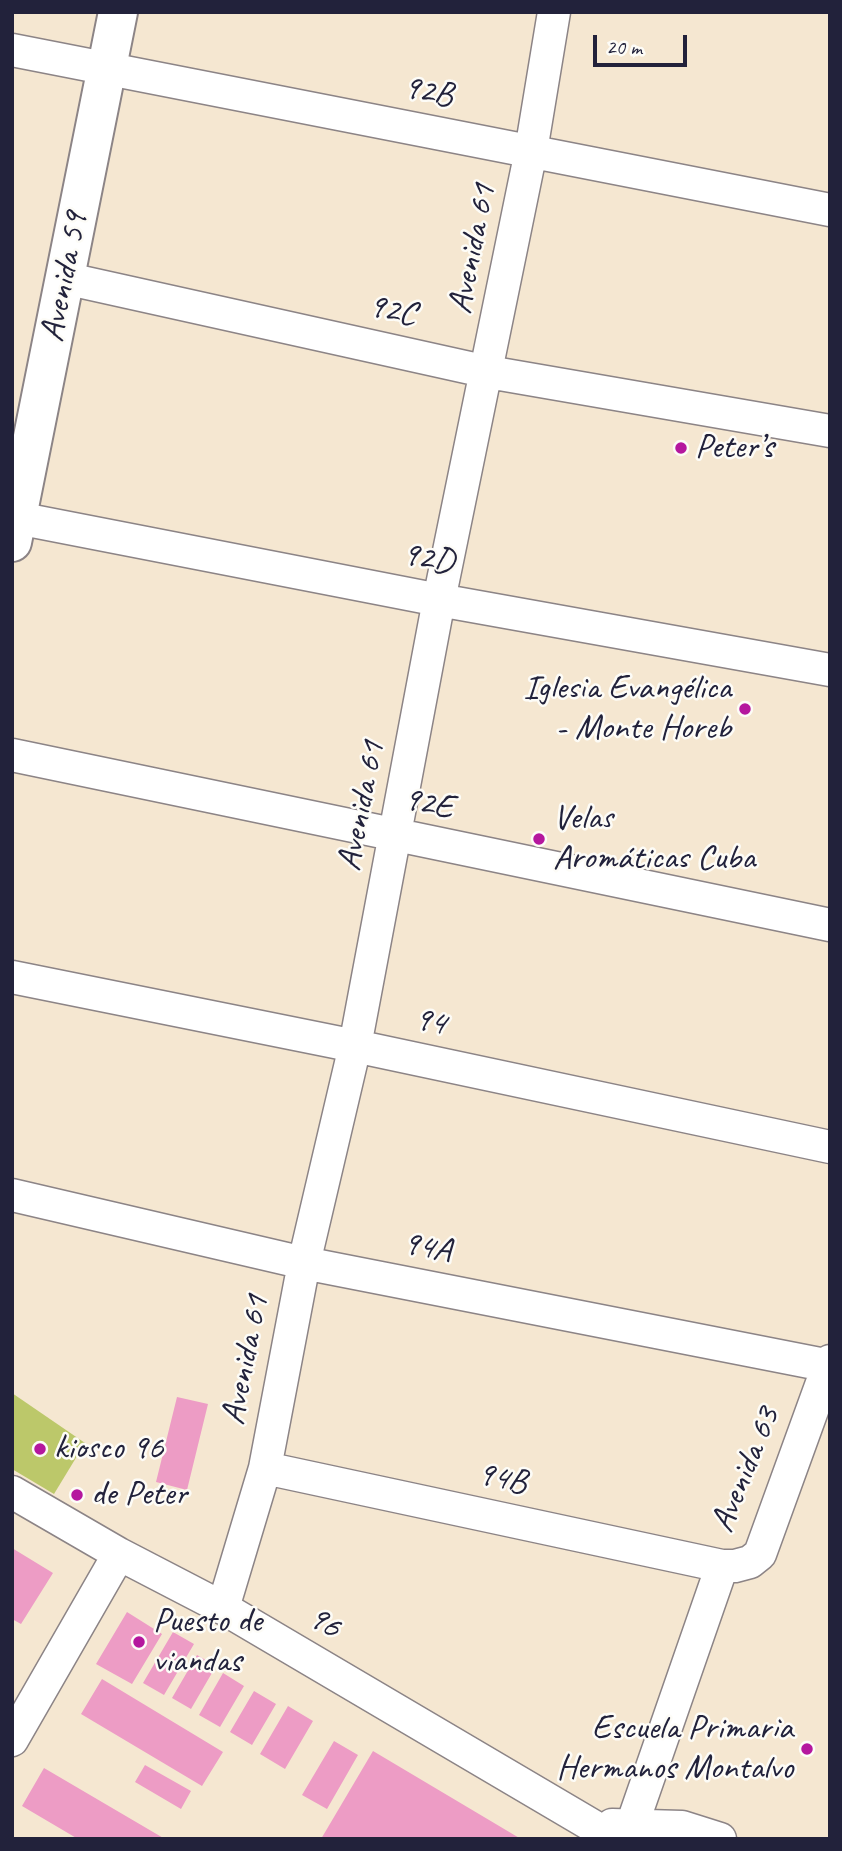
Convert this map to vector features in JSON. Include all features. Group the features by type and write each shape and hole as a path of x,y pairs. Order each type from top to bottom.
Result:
{"street":[{"name":"Avenida 59","path":"14,526 118,12"},
{"name":"Avenida 61","path":"223,1608 265,1468 304,1263 355,1045 439,600 488,372 531,151 554,12"},
{"name":"92B","path":"12,50 830,210"},
{"name":"92C","path":"64,278 488,372 830,431"},
{"name":"92D","path":"14,526 830,670"},
{"name":"92E","path":"12,755 396,837 830,925"},
{"name":"94","path":"12,977 355,1045 830,1147"},
{"name":"94A","path":"12,1195 304,1263 829,1364"},
{"name":"Avenida 63","path":"632,1825 722,1566 750,1562 760,1554 829,1364"},
{"name":"94B","path":"265,1468 722,1566"},
{"name":"96","path":"12,1492 119,1554 223,1608 590,1833"},
{"path":"12,1740 119,1554"},
{"path":"590,1833 632,1825 682,1827 720,1839"}],"green space":[{"path":"12,1393 85,1443 54,1494 12,1469"}],"building":[{"path":"177,1397 208,1404 187,1490 156,1482"},
{"path":"12,1548 53,1573 21,1624 12,1619"},
{"path":"127,1612 162,1634 132,1684 96,1664"},
{"path":"173,1632 194,1644 164,1695 143,1683"},
{"path":"197,1655 216,1666 191,1709 172,1698"},
{"path":"223,1673 244,1686 220,1727 199,1715"},
{"path":"102,1679 223,1752 202,1786 81,1714"},
{"path":"254,1691 276,1704 252,1745 230,1732"},
{"path":"288,1706 313,1721 285,1769 260,1754"},
{"path":"334,1741 358,1755 327,1809 302,1795"},
{"path":"373,1751 521,1839 321,1839"},
{"path":"145,1765 191,1791 181,1809 135,1782"},
{"path":"44,1768 165,1839 78,1839 22,1806"}],"place":[{"name":"Peter’s","path":"681,448"},
{"name":"Iglesia Evangélica - Monte Horeb","path":"745,709"},
{"name":"Velas Aromáticas Cuba","path":"539,839"},
{"name":"kiosco 96","path":"40,1449"},
{"name":"de Peter","path":"77,1495"},
{"name":"Puesto de viandas","path":"139,1642"},
{"name":"Escuela Primaria Hermanos Montalvo","path":"807,1749"}]}
